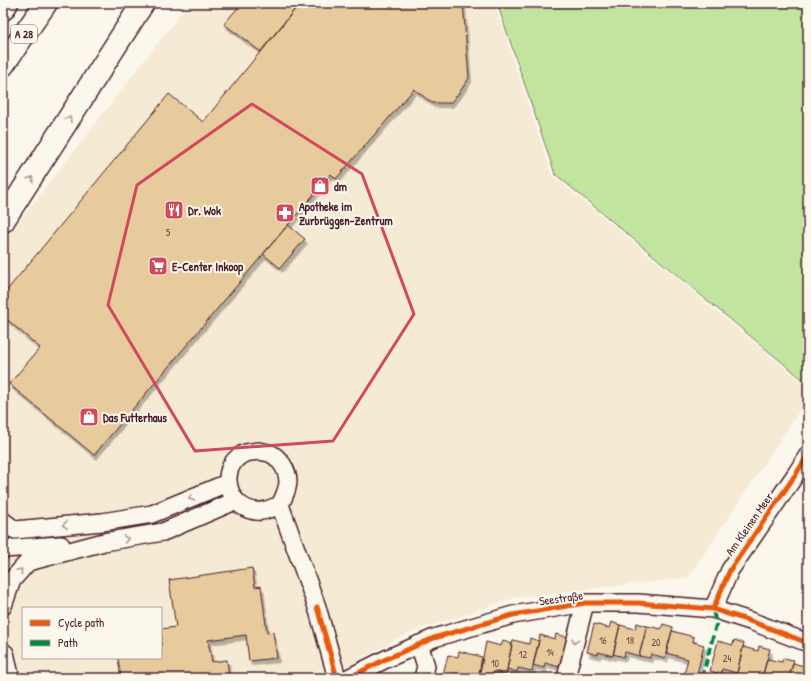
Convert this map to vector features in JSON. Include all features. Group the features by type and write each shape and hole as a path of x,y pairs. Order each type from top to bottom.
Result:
{"main road":[{"name":"A 28","path":"3,9 7,3"},
{"name":"A 28","path":"3,66 46,3"},
{"path":"7,214 144,3"},
{"path":"3,655 8,678"}],"street":[{"path":"280,505 263,511 248,510 235,501 227,484 228,476 233,463 243,454 258,451 273,454 287,472 288,482 280,505 317,607 337,678"},
{"name":"Am Kleinen Meer","path":"713,609 730,570 796,474 808,454"},
{"path":"3,521 15,530 102,522 152,514 227,484"},
{"path":"3,606 12,580 28,562 90,546 162,532 235,501"},
{"path":"3,549 71,544 90,546"},
{"name":"Seestraße","path":"348,678 386,659 434,638 512,615 585,603 638,603 713,609 753,622 808,643"},
{"path":"566,678 585,603"},
{"path":"419,644 426,666 423,678"}],"highlighted area":[{"path":"252,104 362,174 414,314 333,441 195,451 108,305 137,185"}],"shaded area":[{"path":"189,3 494,3 552,175 808,387 808,398 688,578 517,597 406,634 326,678 3,678 3,242"}],"green space":[{"path":"497,3 808,3 808,384 555,174"}],"building":[{"path":"242,3 300,3 261,52 224,24"},
{"path":"300,3 463,3 469,78 450,103 432,103 414,89 336,179 331,174 94,455 9,384 40,348 3,316 3,295 169,94 203,122"},
{"path":"288,225 305,239 280,268 263,254"},
{"path":"252,568 255,587 261,586 267,633 273,632 277,658 249,661 246,635 208,640 212,662 227,660 229,678 121,678 118,659 162,659 162,629 176,627 169,580"},
{"path":"611,622 620,625 613,656 598,652 598,655 587,652 594,624 609,628"},
{"path":"637,623 647,626 639,656 625,652 624,657 613,654 620,625 635,629"},
{"path":"663,624 673,627 665,658 651,654 650,658 639,656 647,626 661,629"},
{"path":"672,631 694,637 693,642 704,645 696,678 683,678 688,659 666,653"},
{"path":"556,634 567,637 559,667 545,663 544,668 533,665 540,635 555,639"},
{"path":"530,638 539,641 532,671 518,668 517,672 507,669 513,640 529,644"},
{"path":"734,640 744,643 737,673 722,669 721,674 710,671 718,641 733,645"},
{"path":"503,641 512,644 506,675 494,671 493,676 480,673 486,642 501,646"},
{"path":"759,646 770,649 762,678 748,675 747,678 736,677 743,647 758,651"},
{"path":"459,651 482,657 478,678 455,673 454,678 442,678 448,655 458,657"},
{"path":"783,658 794,660 789,678 762,678 767,659 782,662"},
{"path":"793,663 808,667 808,678 789,678"},
{"path":"435,674 442,676 442,678 434,678"},
{"path":"579,674 594,678 578,678"}],"marked path":[{"path":"702,678 716,625 713,609"},
{"path":"631,678 632,676 640,678"}],"cycle path":[{"path":"713,609 730,570 808,455"},
{"path":"348,678 386,659 434,638 513,615 585,603 638,603 713,609 753,622 808,643"},
{"path":"317,607 337,678"}],"place":[{"name":"dm","path":"320,186"},
{"name":"Dr. Wok","path":"174,210"},
{"name":"Apotheke im Zurbrüggen-Zentrum","path":"285,213"},
{"name":"E-Center Inkoop","path":"158,266"},
{"name":"Das Futterhaus","path":"89,417"}]}
